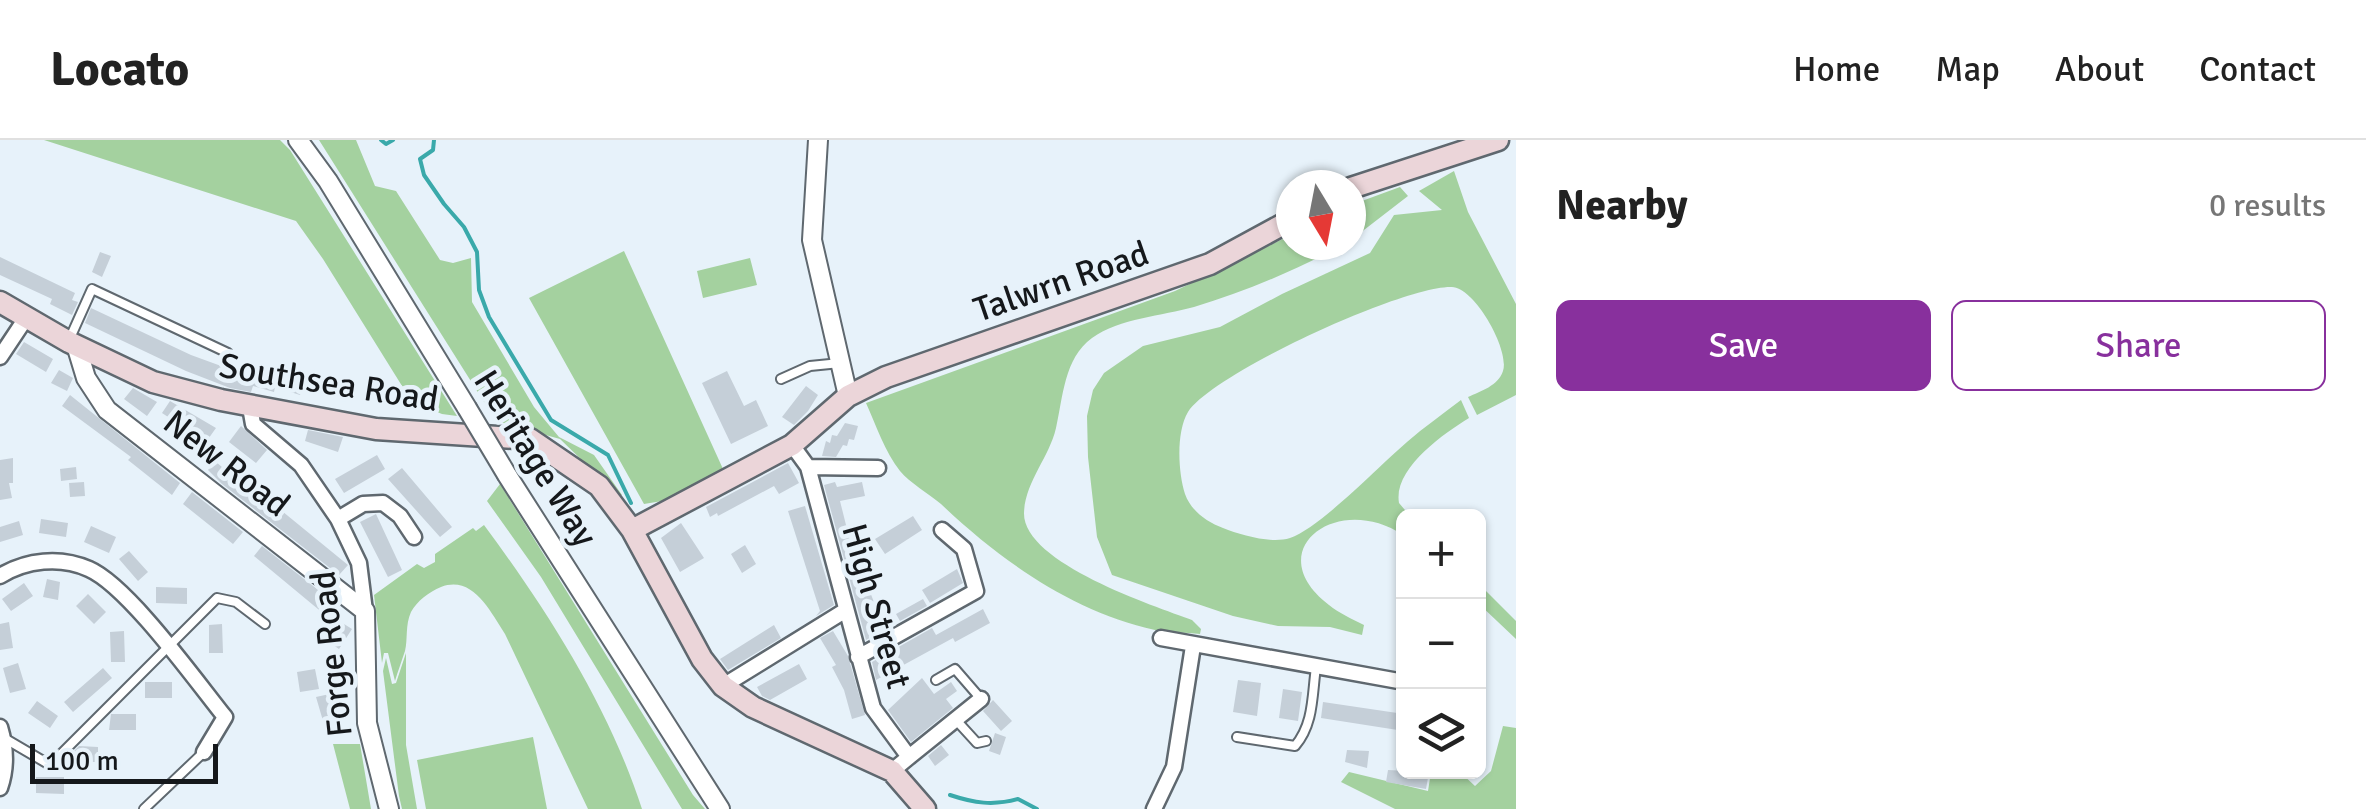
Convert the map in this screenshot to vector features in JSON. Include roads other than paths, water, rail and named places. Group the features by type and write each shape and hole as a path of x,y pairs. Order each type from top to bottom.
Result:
{"main road":[{"path":"1366,183 1498,140"},
{"name":"Talwrn Road","path":"632,530 792,444 848,396 886,376 1210,264 1276,228"},
{"name":"Southsea Road","path":"0,302 72,343 154,382 250,407 376,430 530,439 600,486 632,530 702,659 723,686"},
{"path":"723,686 753,708 892,771 925,809"}],"street":[{"name":"Heritage Way","path":"298,140 328,181 507,475 720,809"},
{"path":"818,140 812,240 848,396"},
{"path":"0,356 26,318"},
{"name":"New Road","path":"72,343 86,378 107,410 364,611"},
{"name":"Forge Road","path":"250,407 253,424 301,465 338,520 359,563 367,723 389,809"},
{"name":"High Street","path":"792,444 808,467 873,708 909,757"},
{"path":"808,467 878,468"},
{"path":"338,520 363,504 384,503 400,516 414,537"},
{"path":"858,656 976,591 964,549 942,530"},
{"path":"0,576 16,566 47,560 88,568 122,595 225,718 204,752"},
{"path":"723,686 846,610"},
{"path":"1161,638 1396,681"},
{"path":"1154,809 1174,766 1193,646"},
{"path":"892,771 981,699"},
{"path":"0,788 5,774 2,733"}],"lane":[{"path":"72,343 92,289 228,353"},
{"path":"782,379 810,366 840,363"},
{"path":"2,733 50,765 217,598 236,602 265,624"},
{"path":"936,680 955,668 981,699"},
{"path":"1237,737 1295,746 1309,722 1316,668"},
{"path":"956,720 977,744 986,742"},
{"path":"144,809 204,752"}],"waterway":[{"path":"381,140 386,144 393,140"},
{"path":"434,140 433,150 420,159 424,175 464,227 477,252 479,290 489,317 551,420 608,455 631,503"},
{"path":"950,795 984,803 1018,799 1037,809"}]}
